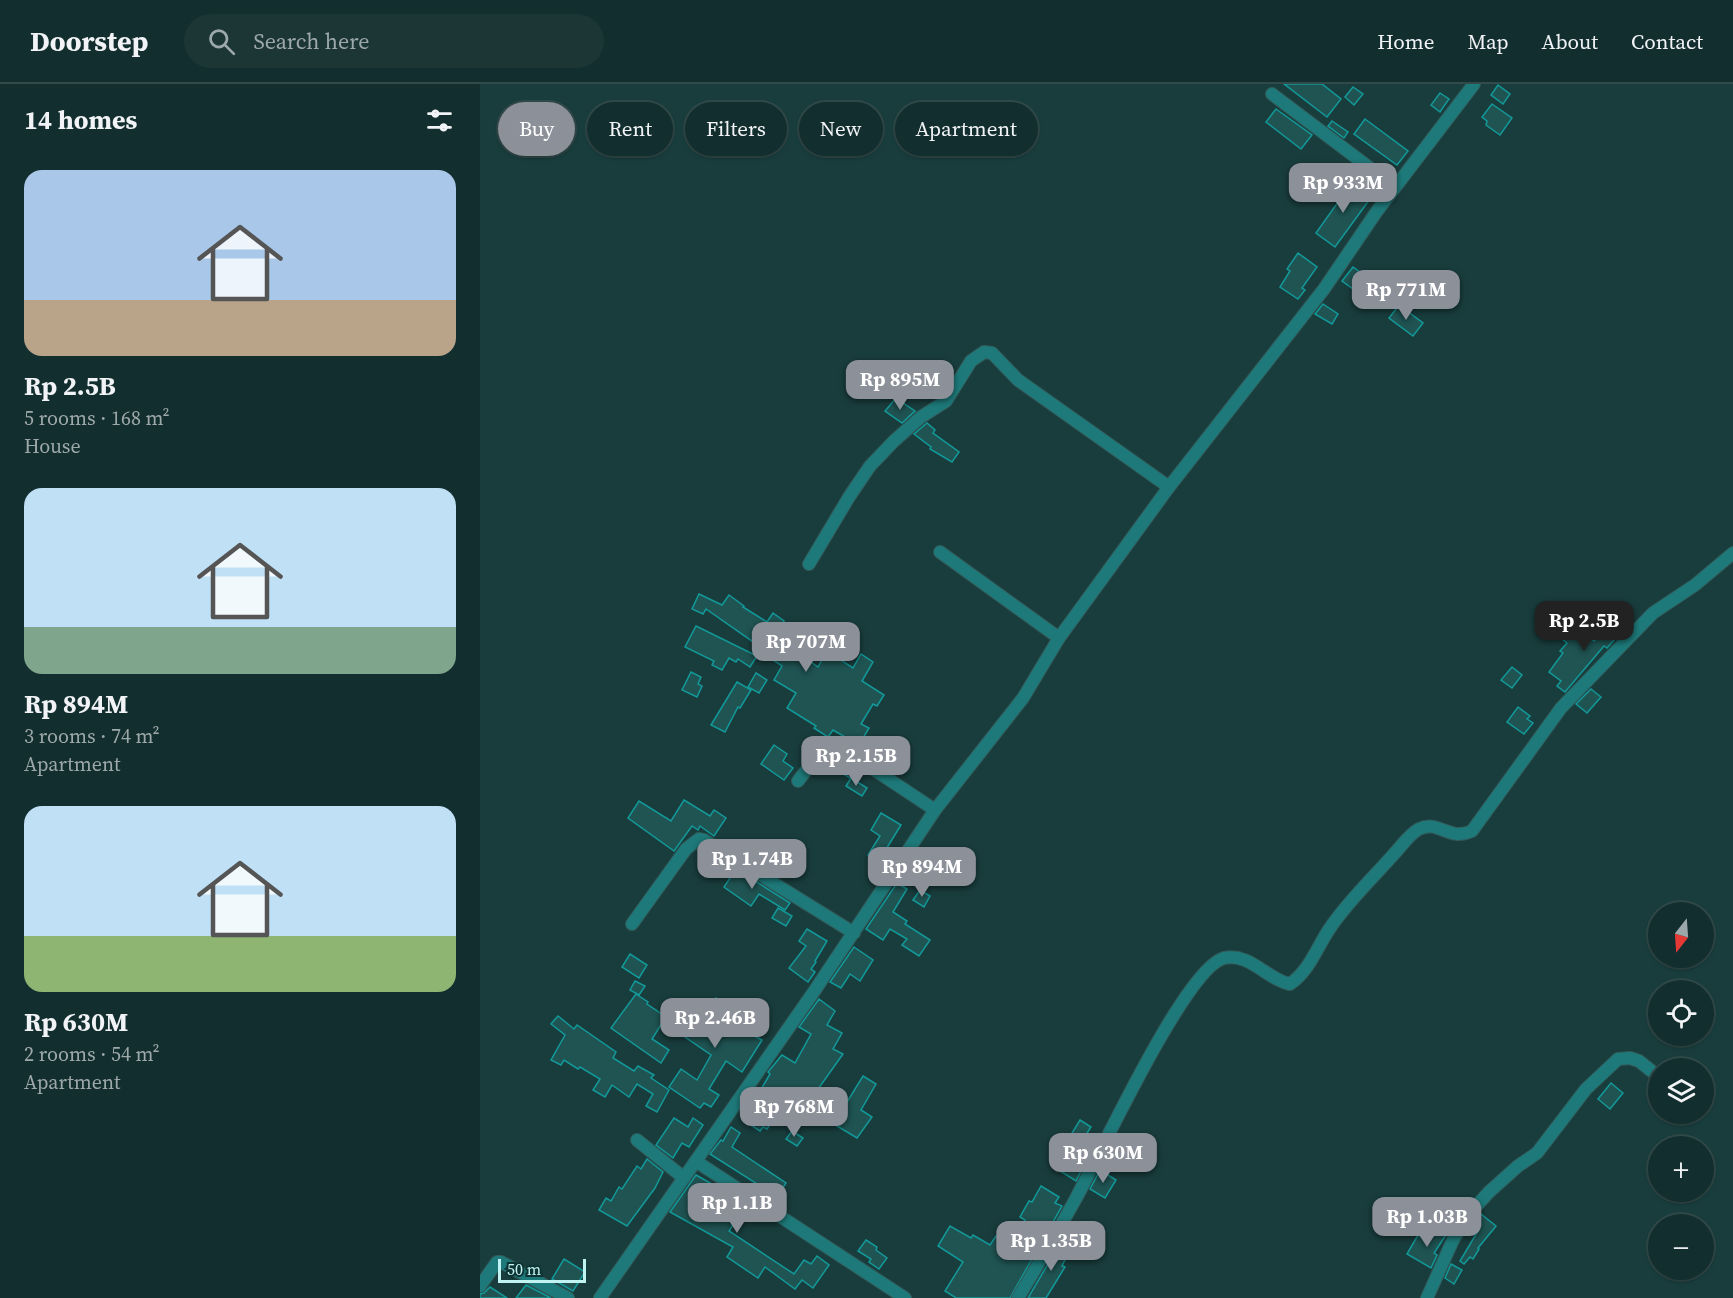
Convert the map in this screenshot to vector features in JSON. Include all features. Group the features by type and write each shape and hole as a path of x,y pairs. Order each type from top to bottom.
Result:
{"street":[{"path":"600,1298 697,1162 935,810 1023,698 1059,638 1169,487 1324,289 1395,187 1474,84"},
{"path":"1272,94 1395,187"},
{"path":"809,564 870,466 921,417 946,401 971,362 984,352 992,353 1018,380 1169,487"},
{"path":"940,552 1059,638"},
{"path":"1018,1298 1074,1202 1127,1096 1170,1021 1206,972 1222,958 1230,958 1254,965 1281,982 1290,984 1297,979 1304,972 1348,902 1404,843 1419,829 1429,826 1462,836 1472,831 1561,708 1578,689 1653,613 1695,585 1733,553"},
{"path":"798,781 826,745 837,745 935,810"},
{"path":"632,924 686,849 699,839 854,933"},
{"path":"1427,1298 1453,1240 1469,1214 1518,1166 1538,1153 1586,1089 1618,1059 1630,1058 1640,1061 1648,1068"},
{"path":"637,1140 684,1178"},
{"path":"697,1162 905,1298"},
{"path":"480,1286 497,1262 501,1262 568,1298"}],"building":[{"path":"1284,84 1322,84 1341,99 1327,117"},
{"path":"1498,85 1510,94 1503,104 1491,95"},
{"path":"1353,87 1363,94 1354,105 1345,97"},
{"path":"1440,93 1449,99 1440,112 1431,105"},
{"path":"1492,104 1512,118 1500,135 1486,125 1487,121 1482,117"},
{"path":"1276,109 1312,135 1301,149 1266,122"},
{"path":"1365,119 1408,151 1397,165 1354,134"},
{"path":"1332,121 1348,132 1344,138 1328,126"},
{"path":"1344,181 1370,199 1335,247 1316,233 1341,198 1335,193"},
{"path":"1298,253 1317,267 1302,288 1305,290 1298,299 1280,287 1290,271 1287,269"},
{"path":"1353,267 1381,287 1370,301 1342,281"},
{"path":"1323,304 1338,314 1332,324 1315,314"},
{"path":"1399,305 1423,323 1413,336 1389,318"},
{"path":"896,398 915,411 902,423 885,411"},
{"path":"927,423 935,430 933,433 959,452 952,462 930,449 931,447 914,434"},
{"path":"699,594 722,605 729,595 767,622 773,613 784,621 777,632 802,646 798,653 818,667 827,651 853,668 861,654 873,662 862,681 884,695 877,706 873,704 861,724 869,728 862,740 857,737 854,742 833,730 828,737 814,728 816,726 787,708 796,693 774,680 782,666 767,656 769,653 706,609 703,614 692,609"},
{"path":"1619,613 1630,622 1607,648 1604,646 1565,692 1557,686 1561,681 1549,672 1563,653 1560,651 1567,643 1562,639 1568,632 1574,636 1579,629 1594,641"},
{"path":"696,626 757,656 750,667 738,659 736,662 729,658 722,670 712,665 714,661 685,647"},
{"path":"1512,667 1522,675 1512,688 1501,680"},
{"path":"691,672 701,677 698,684 702,686 697,697 682,690"},
{"path":"756,673 767,680 759,693 748,687"},
{"path":"737,682 751,690 740,708 738,707 725,732 711,725"},
{"path":"1591,689 1601,697 1587,713 1576,704"},
{"path":"1518,707 1530,716 1527,719 1533,723 1524,734 1507,722"},
{"path":"774,745 787,754 783,761 793,768 784,780 761,764"},
{"path":"830,753 835,753 856,768 850,778 823,762"},
{"path":"851,778 867,788 862,796 846,786"},
{"path":"684,800 710,816 714,810 726,818 714,836 700,826 698,830 692,826 674,851 628,818 639,801 671,821"},
{"path":"881,813 901,825 885,851 889,853 883,864 868,855 880,836 871,830"},
{"path":"736,869 790,903 785,910 759,894 751,906 724,887"},
{"path":"897,883 907,889 893,912 907,921 905,924 930,940 919,956 902,945 907,939 890,929 883,940 866,929"},
{"path":"920,890 930,896 924,907 913,900"},
{"path":"778,908 792,916 786,926 772,918"},
{"path":"807,929 827,941 811,969 815,972 808,982 789,968 806,946 799,941"},
{"path":"854,947 873,960 860,981 850,974 841,988 830,982"},
{"path":"630,954 647,965 639,978 622,967"},
{"path":"635,981 645,986 639,995 630,990"},
{"path":"636,994 666,1017 652,1039 669,1050 661,1063 611,1028"},
{"path":"716,998 732,1006 729,1012 760,1031 756,1037 762,1040 742,1072 726,1061 709,1089 719,1095 711,1107 704,1103 700,1108 669,1087 681,1069 697,1080 711,1055 669,1026 676,1016 691,1025 702,1008 708,1012"},
{"path":"819,999 835,1011 827,1025 842,1033 833,1049 843,1054 811,1099 803,1093 787,1118 778,1113 767,1129 763,1127 760,1131 743,1120 756,1099 751,1096 756,1089 760,1091 770,1074 768,1072 782,1055 795,1063 811,1034 799,1027"},
{"path":"558,1016 574,1029 577,1025 616,1052 613,1058 634,1071 638,1066 654,1075 651,1078 669,1090 657,1112 646,1106 653,1094 637,1084 629,1097 612,1085 605,1097 593,1090 600,1079 564,1060 561,1065 551,1060 565,1035 551,1024"},
{"path":"863,1076 876,1084 861,1110 872,1117 857,1138 827,1120 838,1103 844,1107"},
{"path":"1611,1083 1623,1093 1610,1109 1598,1099"},
{"path":"674,1118 688,1127 693,1118 703,1125 689,1147 682,1143 673,1158 656,1145"},
{"path":"1080,1120 1091,1127 1087,1133 1093,1136 1076,1163 1083,1167 1076,1181 1057,1169 1075,1142 1069,1138"},
{"path":"731,1127 740,1133 732,1147 786,1183 775,1200 766,1194 768,1191 710,1154 721,1140 723,1141"},
{"path":"792,1131 803,1138 797,1146 786,1139"},
{"path":"647,1159 663,1172 655,1188 627,1226 599,1210 606,1198 611,1201 619,1187 622,1189 637,1166 641,1169"},
{"path":"1100,1170 1116,1180 1105,1198 1090,1189"},
{"path":"696,1175 719,1188 715,1195 737,1208 731,1218 736,1220 729,1231 794,1274 804,1260 811,1264 817,1256 829,1265 813,1288 802,1280 795,1289 765,1267 758,1278 727,1257 733,1247 670,1212"},
{"path":"1041,1186 1059,1197 1055,1203 1062,1206 1010,1298 956,1298 945,1291 963,1262 938,1246 950,1226 971,1238 973,1235 990,1245 996,1236 1011,1245 1025,1220 1020,1217"},
{"path":"1481,1214 1496,1226 1478,1248 1473,1259 1470,1257 1464,1264 1460,1261 1478,1231 1472,1226"},
{"path":"1436,1228 1446,1235 1434,1253 1437,1255 1431,1268 1407,1254 1418,1235 1427,1241"},
{"path":"866,1240 877,1247 876,1250 887,1258 879,1269 869,1262 871,1259 858,1251"},
{"path":"1062,1240 1072,1245 1062,1266 1065,1267 1046,1298 1028,1298"},
{"path":"564,1259 585,1272 573,1291 552,1279"},
{"path":"1451,1264 1462,1270 1454,1284 1445,1278"},
{"path":"526,1285 551,1298 516,1298"},
{"path":"490,1287 507,1298 480,1298 480,1294"}]}
